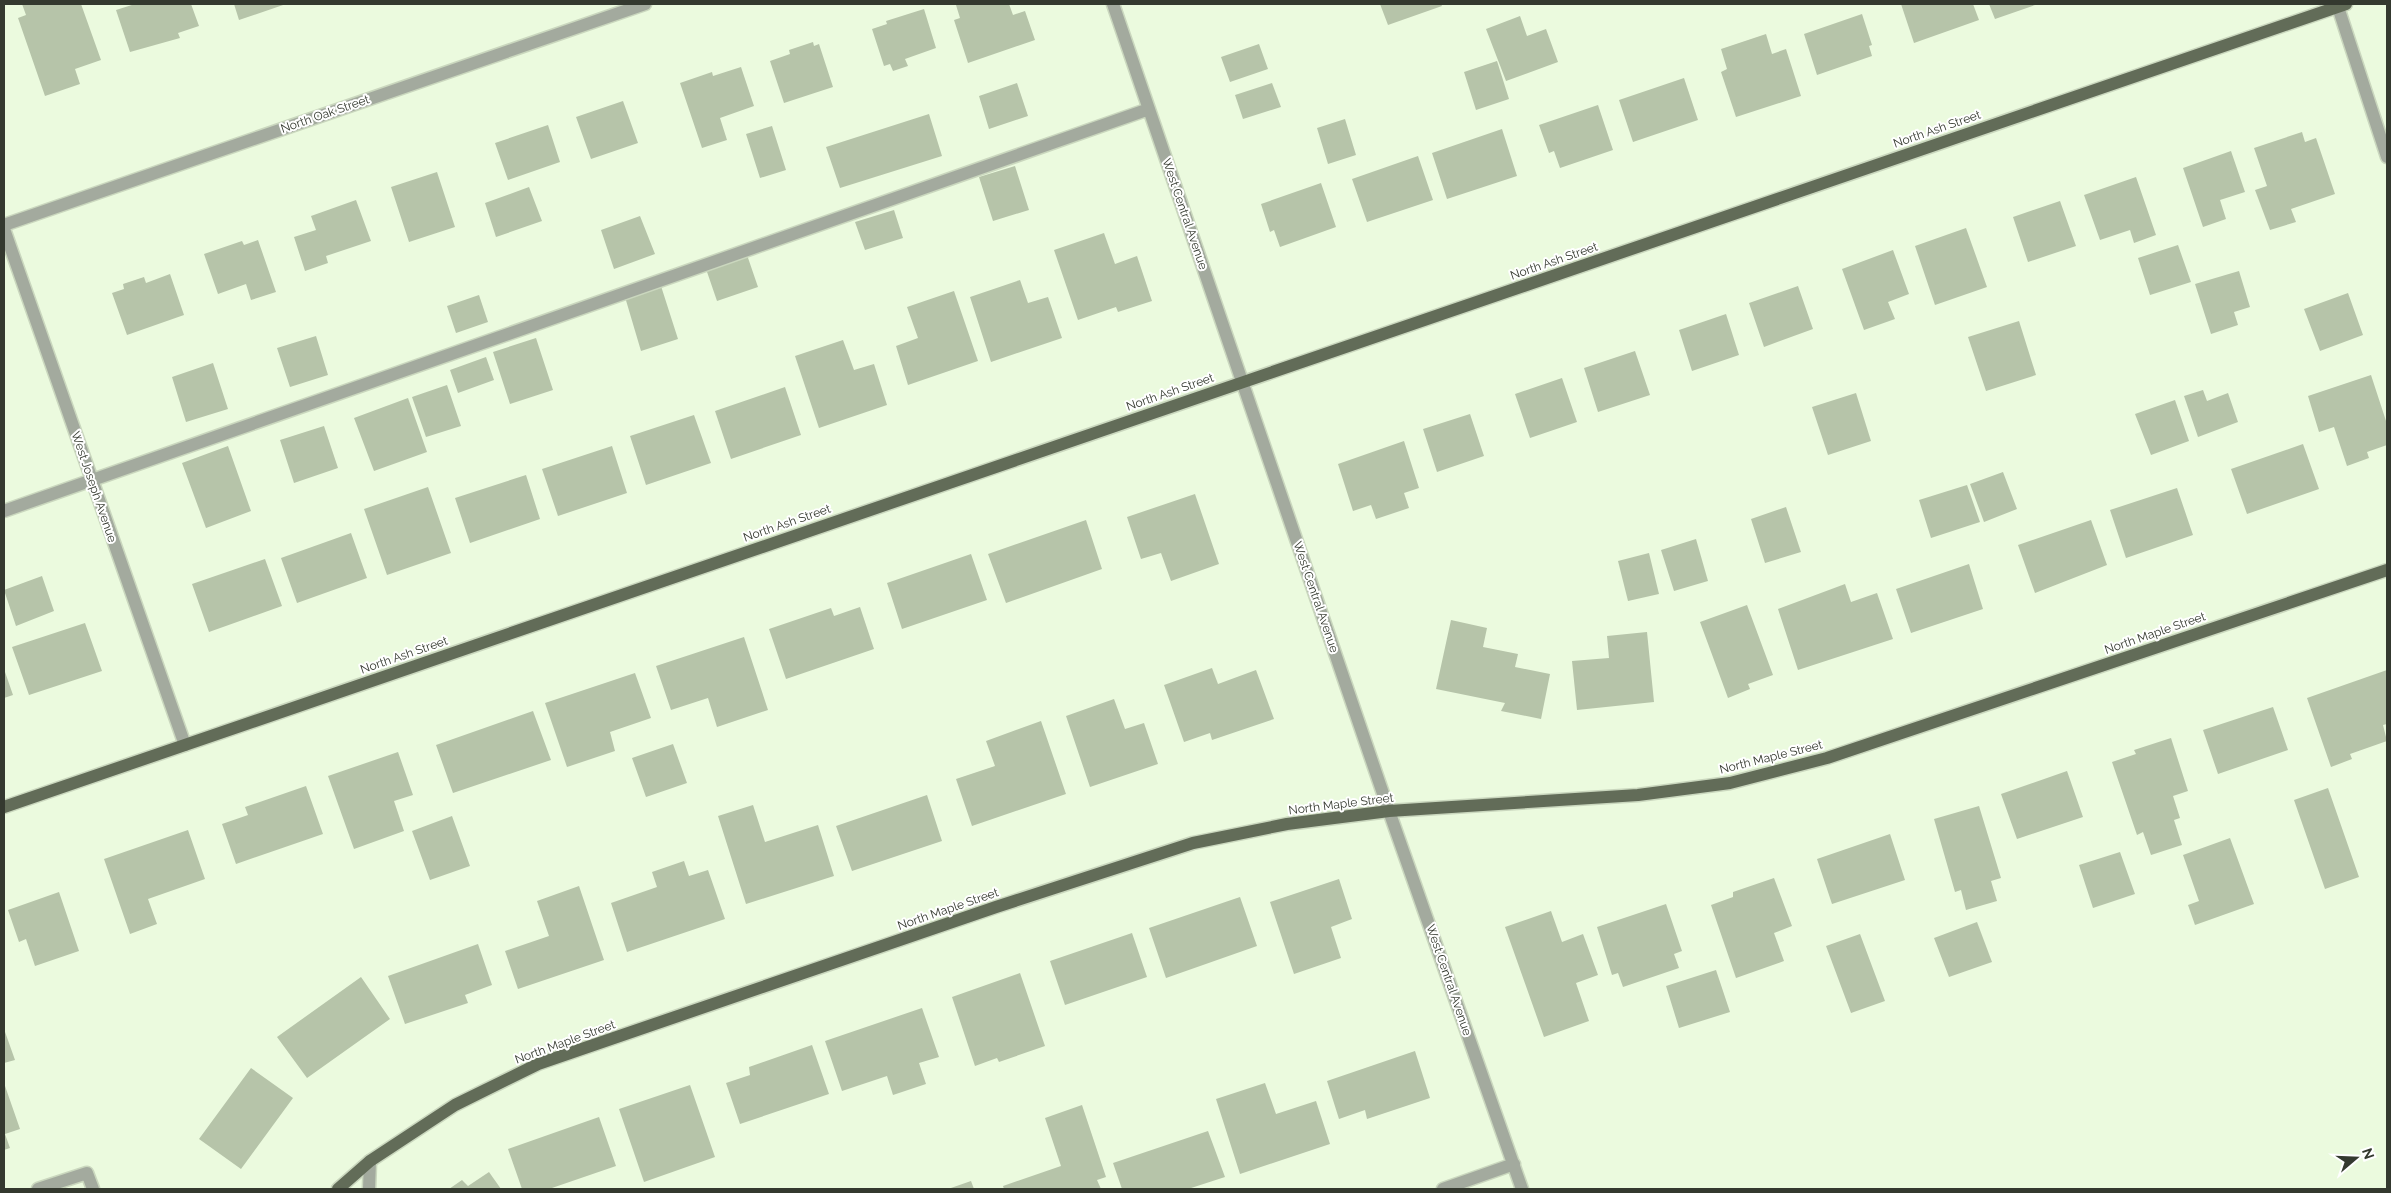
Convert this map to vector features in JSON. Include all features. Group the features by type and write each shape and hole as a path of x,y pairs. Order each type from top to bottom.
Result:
{"main road":[{"name":"North Ash Street","path":"4,807 2340,5"},
{"name":"North Maple Street","path":"338,1189 370,1161 455,1105 538,1064 987,910 1193,843 1287,824 1389,811 1638,795 1730,783 1827,758 2387,570"}],"street":[{"name":"North Oak Street","path":"4,225 645,4"},
{"name":"West Central Avenue","path":"1113,4 1244,381 1389,811 1522,1189"},
{"path":"2340,5 2387,157"},
{"path":"4,510 1149,109"},
{"name":"West Joseph Avenue","path":"4,229 184,745"},
{"path":"369,1189 370,1161"},
{"path":"1443,1189 1514,1164"},
{"path":"38,1189 88,1173 93,1189"}],"building":[{"path":"22,4 81,4 101,60 75,69 80,84 45,96 18,18 26,15"},
{"path":"135,4 191,4 199,26 178,33 180,38 130,52 116,10"},
{"path":"234,4 286,4 239,20"},
{"path":"1009,4 1013,15 1025,11 1035,40 968,63 954,20 960,18 956,5"},
{"path":"1380,4 1441,4 1442,6 1388,25"},
{"path":"1901,4 1973,4 1979,20 1914,43"},
{"path":"1989,4 2038,4 1995,19"},
{"path":"924,9 936,48 905,59 908,66 893,71 890,64 884,66 872,29 887,24 886,21"},
{"path":"1862,14 1872,45 1869,46 1872,56 1817,75 1804,34"},
{"path":"1520,16 1527,36 1546,29 1558,62 1506,81 1486,29"},
{"path":"1766,34 1772,54 1786,49 1801,96 1736,117 1721,72 1727,69 1721,49"},
{"path":"813,42 814,46 819,44 833,87 784,103 770,61 790,54 789,50"},
{"path":"1259,44 1268,69 1230,82 1221,57"},
{"path":"1497,61 1509,99 1476,110 1464,72"},
{"path":"741,67 754,106 720,118 727,140 702,148 680,83 712,72 713,76"},
{"path":"1684,78 1698,120 1633,142 1619,100"},
{"path":"1017,83 1028,116 989,129 979,96"},
{"path":"1272,83 1281,107 1243,119 1235,95"},
{"path":"623,101 638,143 591,159 576,117"},
{"path":"1598,105 1613,150 1560,168 1554,151 1549,153 1539,125"},
{"path":"929,114 942,156 840,188 826,147"},
{"path":"1345,119 1356,155 1328,164 1317,128"},
{"path":"548,125 560,162 508,180 495,143"},
{"path":"772,126 786,170 760,178 746,134"},
{"path":"1502,129 1517,176 1447,199 1432,153"},
{"path":"2302,132 2305,142 2316,138 2335,194 2291,209 2296,222 2270,230 2255,190 2267,186 2254,148"},
{"path":"2231,151 2245,192 2220,200 2226,219 2203,227 2183,168"},
{"path":"1418,156 1433,200 1367,222 1352,179"},
{"path":"1015,166 1029,210 993,221 979,177"},
{"path":"437,172 455,227 409,242 391,187"},
{"path":"2136,177 2156,235 2134,243 2130,230 2100,240 2084,195"},
{"path":"1321,183 1336,227 1280,247 1274,230 1270,232 1261,204"},
{"path":"529,187 542,221 496,237 485,203"},
{"path":"356,200 371,241 326,256 328,263 305,271 294,237 316,230 311,216"},
{"path":"2060,201 2076,246 2028,262 2013,217"},
{"path":"894,210 903,238 865,250 855,222"},
{"path":"640,216 655,254 614,269 601,230"},
{"path":"1966,228 1987,287 1935,305 1915,246"},
{"path":"1104,233 1115,264 1137,256 1152,301 1118,312 1116,307 1078,320 1054,250"},
{"path":"258,240 276,292 251,300 246,284 218,294 204,254 242,241 244,245"},
{"path":"2178,245 2191,282 2150,295 2138,258"},
{"path":"1893,250 1909,294 1888,302 1895,319 1864,330 1842,269"},
{"path":"746,252 758,287 717,301 705,266"},
{"path":"2239,271 2250,307 2234,312 2238,325 2211,334 2195,284"},
{"path":"170,274 184,315 127,335 112,293 124,289 123,284 144,277 146,283"},
{"path":"1020,280 1028,303 1048,297 1062,338 991,362 970,297"},
{"path":"661,286 678,339 641,351 625,297"},
{"path":"1798,286 1813,329 1764,347 1749,303"},
{"path":"954,291 978,361 908,385 896,346 918,338 907,307"},
{"path":"2348,293 2363,335 2320,351 2304,309"},
{"path":"479,295 488,322 456,333 447,306"},
{"path":"1726,314 1739,355 1692,371 1679,330"},
{"path":"2019,321 2036,375 1986,391 1968,337"},
{"path":"316,336 328,375 290,387 277,348"},
{"path":"536,338 553,390 510,404 493,352"},
{"path":"843,340 854,370 874,364 887,405 819,428 795,356"},
{"path":"1635,351 1650,395 1598,412 1584,368"},
{"path":"486,357 494,380 458,393 450,370"},
{"path":"213,363 228,409 186,422 172,377"},
{"path":"2371,375 2387,424 2387,445 2367,452 2369,458 2347,466 2334,427 2319,432 2308,396"},
{"path":"1562,378 1577,422 1530,438 1515,394"},
{"path":"447,385 461,426 426,437 412,397"},
{"path":"785,387 801,435 731,459 715,411"},
{"path":"2203,390 2207,401 2228,393 2238,422 2198,437 2184,396"},
{"path":"1856,393 1871,441 1828,455 1812,407"},
{"path":"408,398 427,452 374,471 354,418"},
{"path":"2175,400 2189,441 2151,455 2135,414"},
{"path":"1470,414 1484,456 1437,472 1423,429"},
{"path":"694,415 711,463 646,485 630,436"},
{"path":"324,426 338,468 294,483 280,440"},
{"path":"1404,441 1419,488 1404,493 1409,508 1376,519 1371,505 1353,511 1338,464"},
{"path":"2303,444 2319,489 2247,514 2231,469"},
{"path":"228,446 251,511 206,528 182,463"},
{"path":"612,446 627,493 558,516 542,469"},
{"path":"2003,472 2017,509 1984,522 1970,484"},
{"path":"526,475 540,519 470,543 455,498"},
{"path":"1967,485 1980,522 1931,538 1919,500"},
{"path":"428,487 451,553 387,575 364,509"},
{"path":"2177,488 2193,535 2126,558 2110,510"},
{"path":"1195,494 1219,564 1171,581 1161,553 1141,559 1127,517"},
{"path":"1786,507 1801,552 1765,563 1751,519"},
{"path":"1086,520 1102,569 1006,603 988,554"},
{"path":"2091,520 2107,565 2035,593 2018,545"},
{"path":"351,533 367,578 297,603 281,558"},
{"path":"1696,539 1708,581 1674,591 1661,550"},
{"path":"1649,553 1659,594 1628,601 1618,561"},
{"path":"971,554 987,600 902,629 887,583"},
{"path":"265,559 282,606 209,632 192,584"},
{"path":"1969,564 1983,609 1911,633 1896,589"},
{"path":"42,576 54,611 16,626 4,590"},
{"path":"1845,584 1851,602 1877,593 1893,639 1798,670 1778,609"},
{"path":"1747,605 1773,675 1748,684 1750,689 1728,698 1700,622"},
{"path":"860,607 874,649 786,679 769,629 831,608 834,616"},
{"path":"1451,620 1487,628 1483,647 1518,654 1515,667 1550,674 1541,719 1501,711 1505,703 1436,689"},
{"path":"85,623 102,671 29,695 12,647"},
{"path":"1647,632 1654,702 1577,710 1572,661 1609,658 1607,636"},
{"path":"744,637 768,710 717,727 708,698 671,710 656,666"},
{"path":"1212,668 1218,684 1256,670 1274,719 1212,740 1210,733 1184,742 1164,685"},
{"path":"4,669 13,695 4,698"},
{"path":"2387,670 2387,724 2383,725 2387,741 2350,754 2352,759 2331,767 2307,698"},
{"path":"635,673 651,718 610,732 615,751 567,767 545,703"},
{"path":"1114,699 1125,729 1144,723 1158,764 1090,787 1066,716"},
{"path":"2273,707 2288,750 2218,774 2203,730"},
{"path":"533,711 551,760 453,793 436,745"},
{"path":"1041,721 1066,794 972,826 956,779 995,766 986,741"},
{"path":"2171,738 2188,791 2173,796 2180,818 2174,820 2182,845 2151,855 2143,832 2137,835 2112,762 2136,754 2134,750"},
{"path":"673,744 687,783 646,797 632,758"},
{"path":"398,752 413,795 394,801 404,831 354,849 328,776"},
{"path":"2067,771 2083,817 2017,839 2001,794"},
{"path":"306,786 323,834 236,864 222,824 248,815 245,807"},
{"path":"2328,788 2359,877 2325,889 2294,800"},
{"path":"927,795 942,841 852,871 836,826"},
{"path":"753,805 765,842 818,825 834,876 746,904 718,816"},
{"path":"1979,806 2001,878 1991,881 1997,901 1966,910 1961,890 1955,892 1934,819"},
{"path":"452,816 470,866 430,880 412,831"},
{"path":"188,830 205,879 148,899 157,924 130,934 104,859"},
{"path":"1890,834 1905,880 1832,904 1817,859"},
{"path":"2230,838 2254,904 2195,925 2188,905 2199,901 2183,855"},
{"path":"2120,852 2135,894 2093,908 2079,865"},
{"path":"684,861 689,876 708,870 725,919 627,952 611,903 657,887 652,872"},
{"path":"1774,878 1792,926 1774,933 1784,961 1736,978 1711,905 1733,897 1733,892"},
{"path":"1339,879 1352,919 1331,927 1341,958 1294,974 1270,902"},
{"path":"579,886 604,960 518,989 505,951 549,936 537,901"},
{"path":"59,892 79,951 35,966 26,939 19,942 8,910"},
{"path":"1240,897 1257,946 1166,978 1149,928"},
{"path":"1666,904 1682,951 1674,954 1679,968 1623,987 1618,973 1612,975 1597,927"},
{"path":"1551,911 1562,942 1583,934 1598,975 1576,983 1589,1021 1544,1037 1505,927"},
{"path":"1977,922 1992,962 1949,977 1934,938"},
{"path":"1132,933 1147,977 1065,1005 1050,961"},
{"path":"1860,934 1885,1001 1851,1013 1826,946"},
{"path":"478,944 492,985 465,995 468,1003 405,1024 388,976"},
{"path":"1716,970 1730,1012 1679,1028 1666,986"},
{"path":"1020,973 1045,1046 999,1062 997,1058 975,1066 952,997"},
{"path":"361,977 390,1019 307,1078 277,1037"},
{"path":"922,1008 939,1057 919,1063 926,1084 893,1095 887,1076 842,1091 825,1041"},
{"path":"4,1029 15,1060 4,1063"},
{"path":"812,1045 829,1094 740,1124 726,1083 750,1075 749,1067"},
{"path":"1415,1051 1430,1098 1367,1119 1365,1110 1339,1119 1327,1081"},
{"path":"251,1068 293,1098 241,1169 199,1139"},
{"path":"4,1083 20,1129 5,1134 10,1148 4,1150"},
{"path":"1265,1083 1276,1114 1316,1101 1330,1144 1240,1174 1216,1099"},
{"path":"690,1085 715,1157 644,1182 619,1109"},
{"path":"1082,1105 1106,1177 1097,1180 1101,1189 1004,1189 1003,1186 1061,1166 1045,1118"},
{"path":"599,1117 616,1166 549,1189 522,1189 508,1149"},
{"path":"1208,1131 1225,1177 1188,1189 1122,1189 1113,1163"},
{"path":"489,1172 501,1189 449,1189 462,1180 468,1186"},
{"path":"971,1181 974,1189 948,1189"}]}
